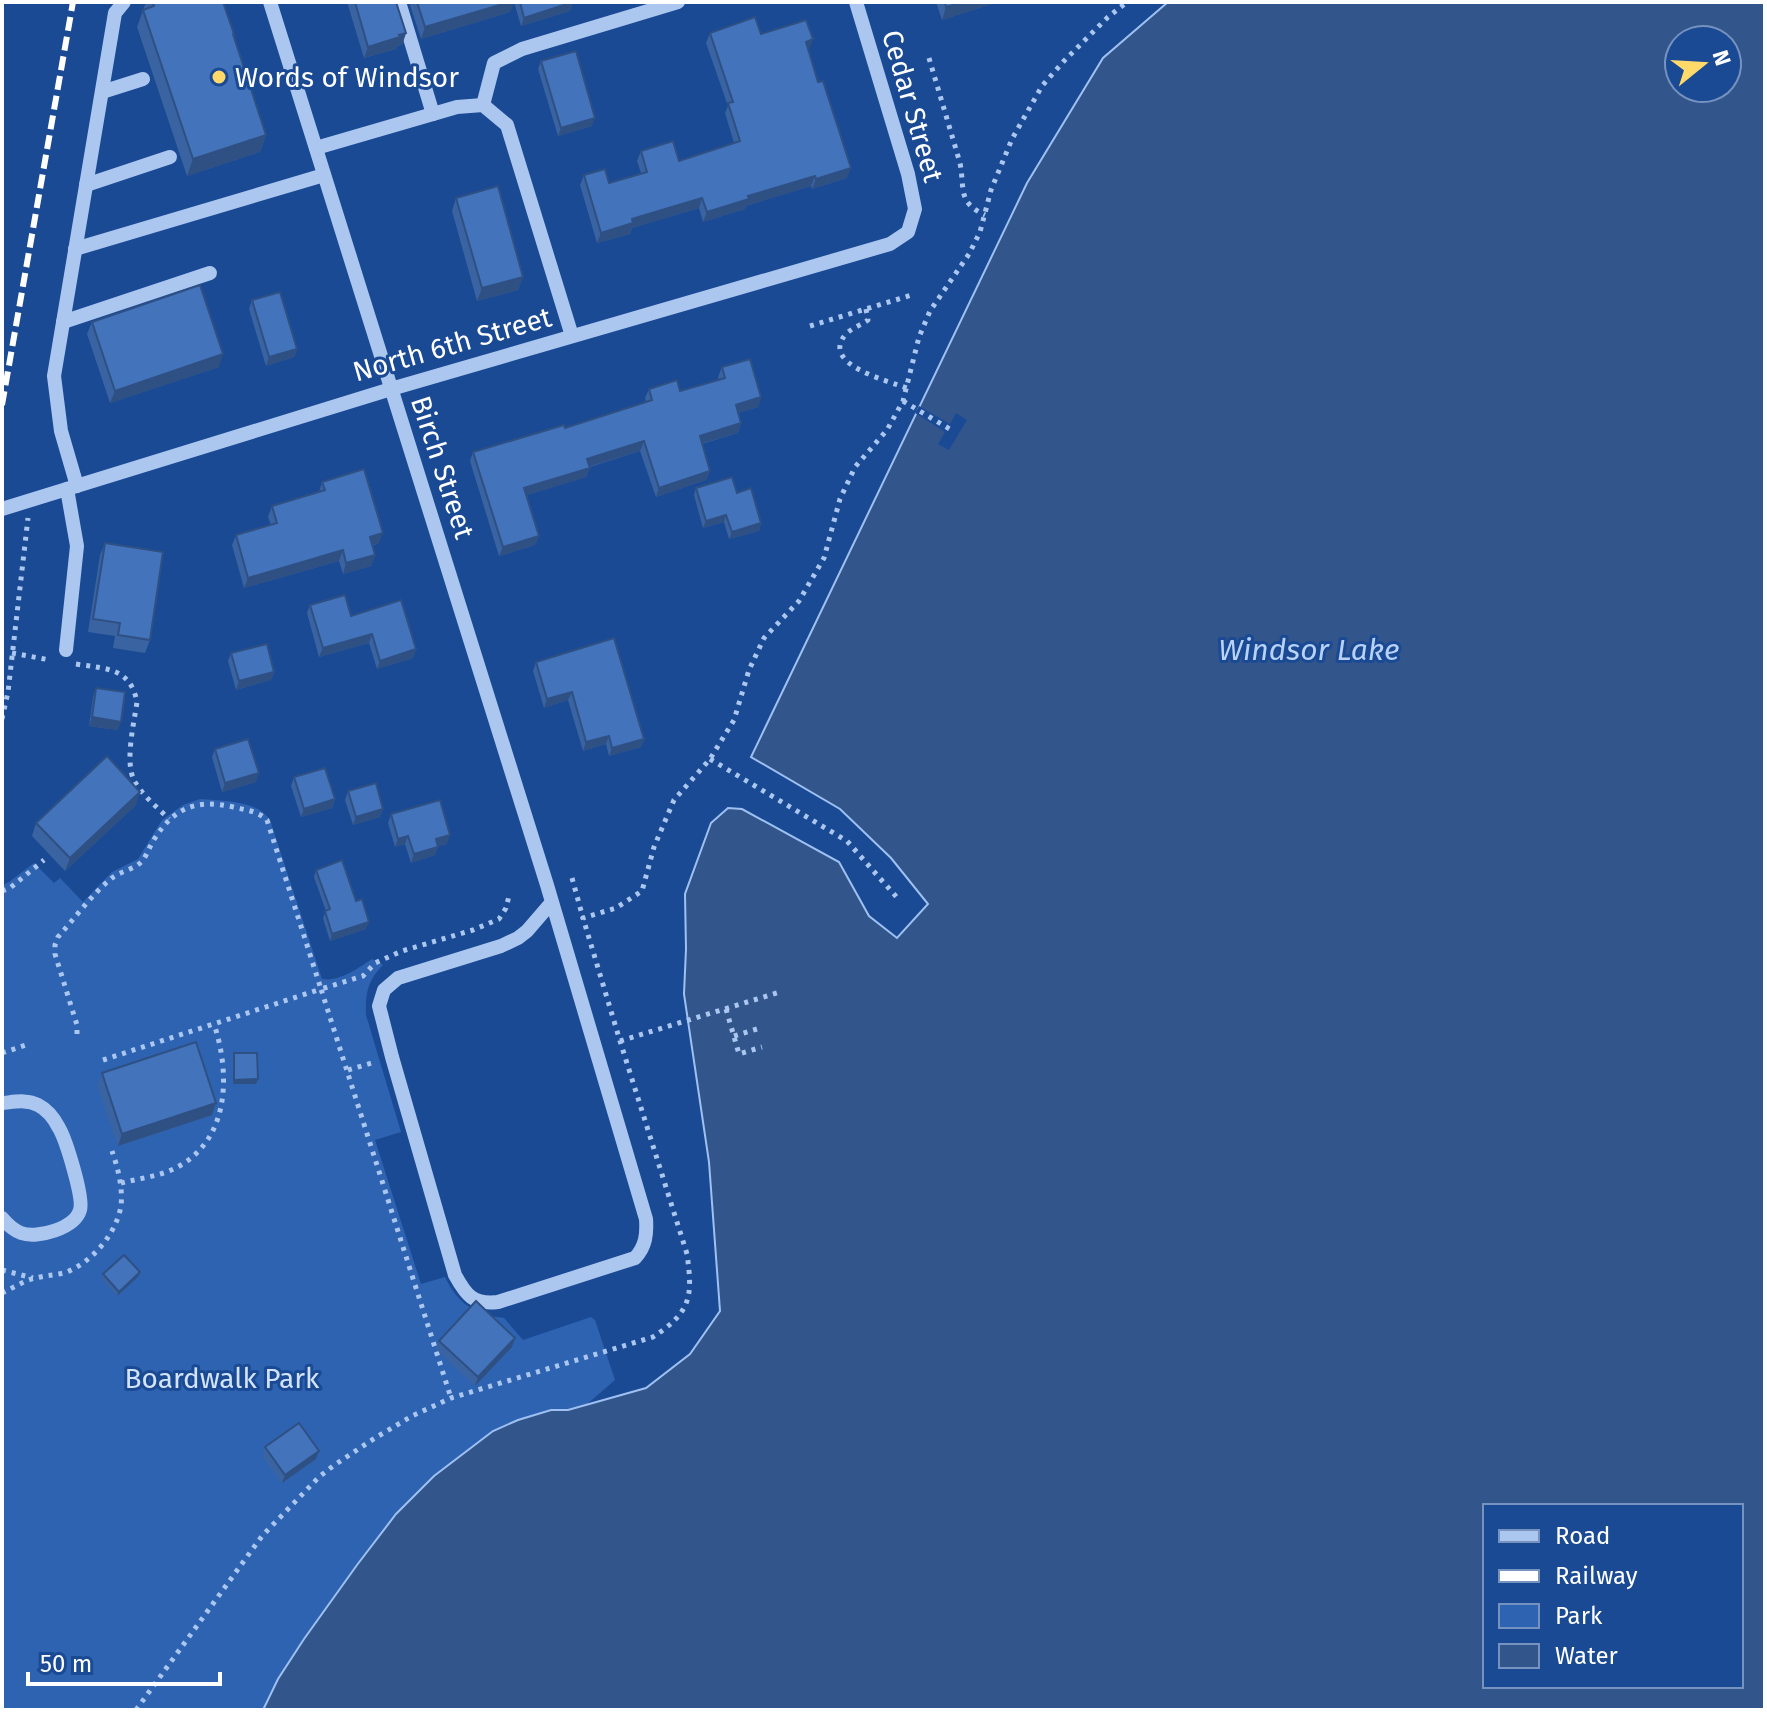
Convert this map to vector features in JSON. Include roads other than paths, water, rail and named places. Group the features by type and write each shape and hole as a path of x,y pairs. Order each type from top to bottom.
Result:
{"street":[{"path":"65,658 77,546 72,487 54,376 115,13 124,2"},
{"name":"Birch Street","path":"270,2 552,902 646,1219 647,1234 643,1250 635,1258 486,1304 473,1300 455,1275 379,1006 384,990 398,978 518,938 552,902"},
{"path":"399,2 433,114"},
{"path":"483,105 494,63 522,49 678,2"},
{"name":"Cedar Street","path":"856,2 908,174 915,209 911,224"},
{"path":"102,92 143,79"},
{"path":"316,148 457,107 483,105 507,125 572,336"},
{"path":"86,185 170,157"},
{"path":"75,249 324,175"},
{"name":"North 6th Street","path":"2,509 391,389 890,244 908,232 911,224"},
{"path":"63,322 210,273"},
{"path":"2,1103 25,1101 50,1113 61,1131 81,1208 76,1219 58,1229 37,1235 22,1233 2,1218"}],"water":[{"name":"Windsor Lake","path":"1168,2 1765,2 1765,1710 263,1710 278,1679 357,1565 396,1514 434,1476 493,1431 518,1420 551,1410 568,1410 646,1388 690,1354 720,1311 709,1162 684,994 685,894 711,823 728,808 742,809 839,862 869,916 897,938 928,904 891,858 840,809 751,757 1027,183 1103,58"}],"railway":[{"path":"2,405 73,2"}],"place":[{"name":"Words of Windsor","path":"219,77"}],"park label":[{"name":"Boardwalk Park","path":"222,1378"}]}
